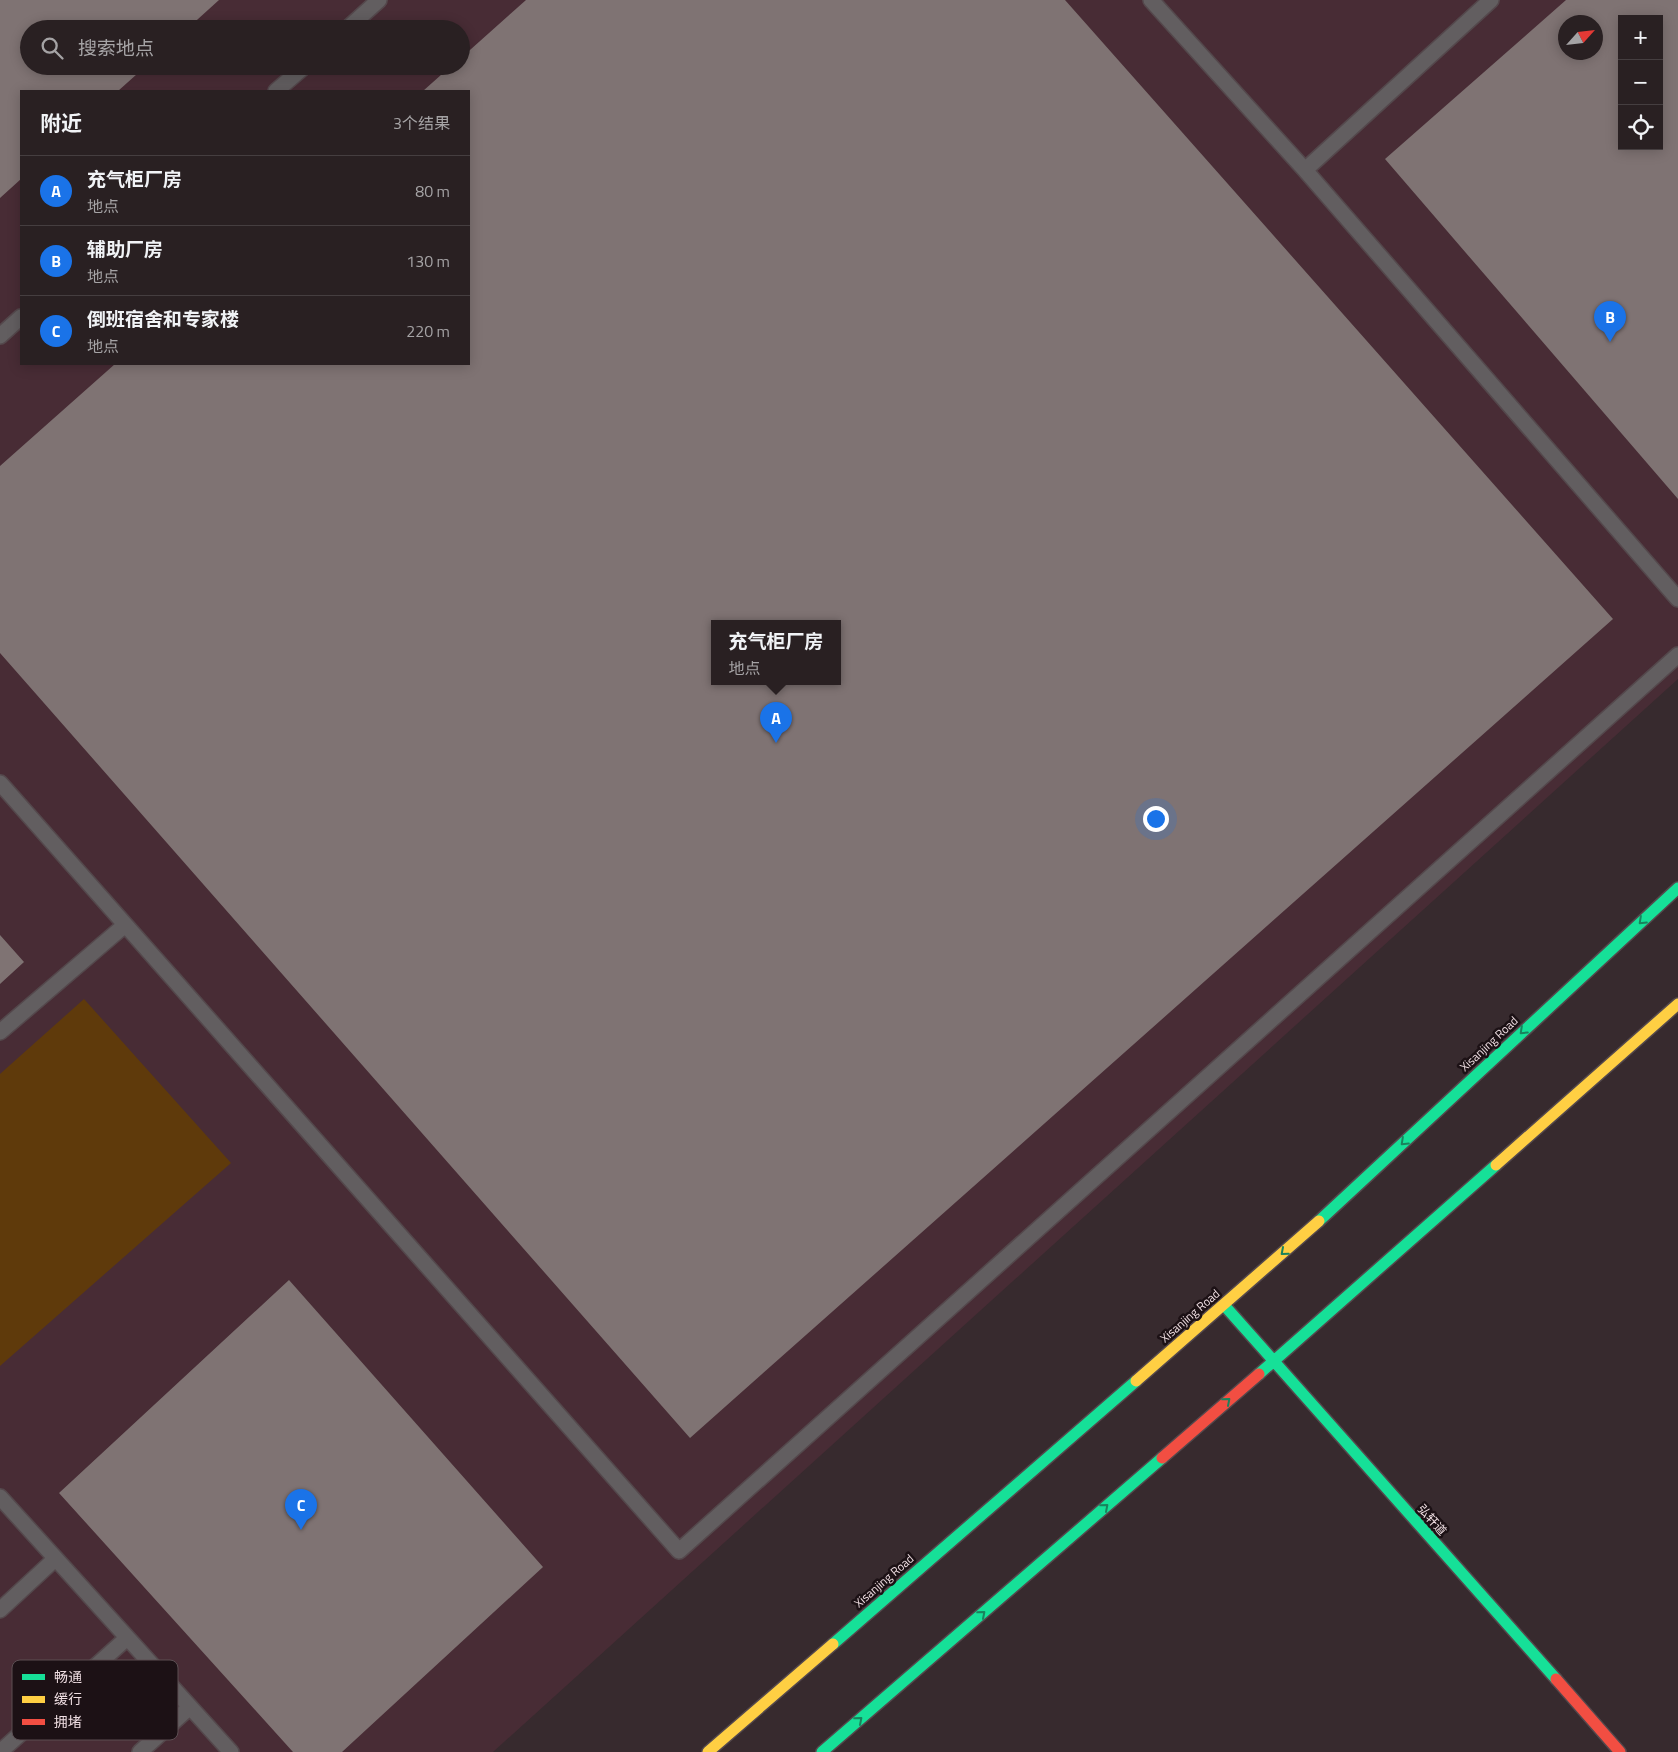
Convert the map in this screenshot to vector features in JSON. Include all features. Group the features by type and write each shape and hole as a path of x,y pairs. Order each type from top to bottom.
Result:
{"main road":[{"name":"Xisanjing Road","path":"708,1752 1296,1242 1678,888"},
{"path":"822,1752 1274,1361 1678,1004"},
{"name":"弘轩道","path":"1224,1305 1620,1752"}],"lane":[{"path":"353,20 362,6 379,0"},
{"path":"1151,0 1305,170 1678,599"},
{"path":"1305,170 1491,0"},
{"path":"277,90 294,75"},
{"path":"0,336 20,318"},
{"path":"0,784 678,1550 1678,655"},
{"path":"0,1032 125,925"},
{"path":"0,1497 147,1660"},
{"path":"0,1610 55,1560"},
{"path":"102,1660 127,1638"},
{"path":"178,1694 231,1752"},
{"path":"178,1718 190,1707"},
{"path":"0,1752 13,1740"},
{"path":"140,1752 153,1740"}],"shaded area":[{"path":"0,0 1678,0 1678,679 493,1752 0,1752"},
{"path":"84,999 231,1163 0,1366 0,1074"}],"building":[{"path":"0,0 219,0 197,20 20,20 20,75 136,75 119,90 20,90 20,180 0,198"},
{"path":"526,0 1065,0 1613,619 690,1438 0,653 0,466 114,365 470,365 470,90 424,90 441,75 470,75 470,50"},
{"path":"1566,0 1678,0 1678,499 1385,159"},
{"path":"0,935 24,962 0,984"},
{"path":"289,1280 543,1567 342,1752 293,1752 59,1493"}],"traffic: fast":[{"path":"1319,1221 1678,888"},
{"path":"1259,1374 1496,1165"},
{"path":"1224,1305 1556,1679"},
{"path":"833,1644 1136,1381"},
{"path":"822,1752 1162,1458"}],"traffic: slow":[{"path":"1496,1165 1678,1004"},
{"path":"1136,1381 1319,1221"},
{"path":"708,1752 833,1644"}],"traffic: jam":[{"path":"1162,1458 1259,1374"},
{"path":"1556,1679 1620,1752"}],"place":[{"name":"辅助厂房","path":"1610,342"},
{"name":"充气柜厂房","path":"776,743"},
{"name":"倒班宿舍和专家楼","path":"301,1530"}]}
